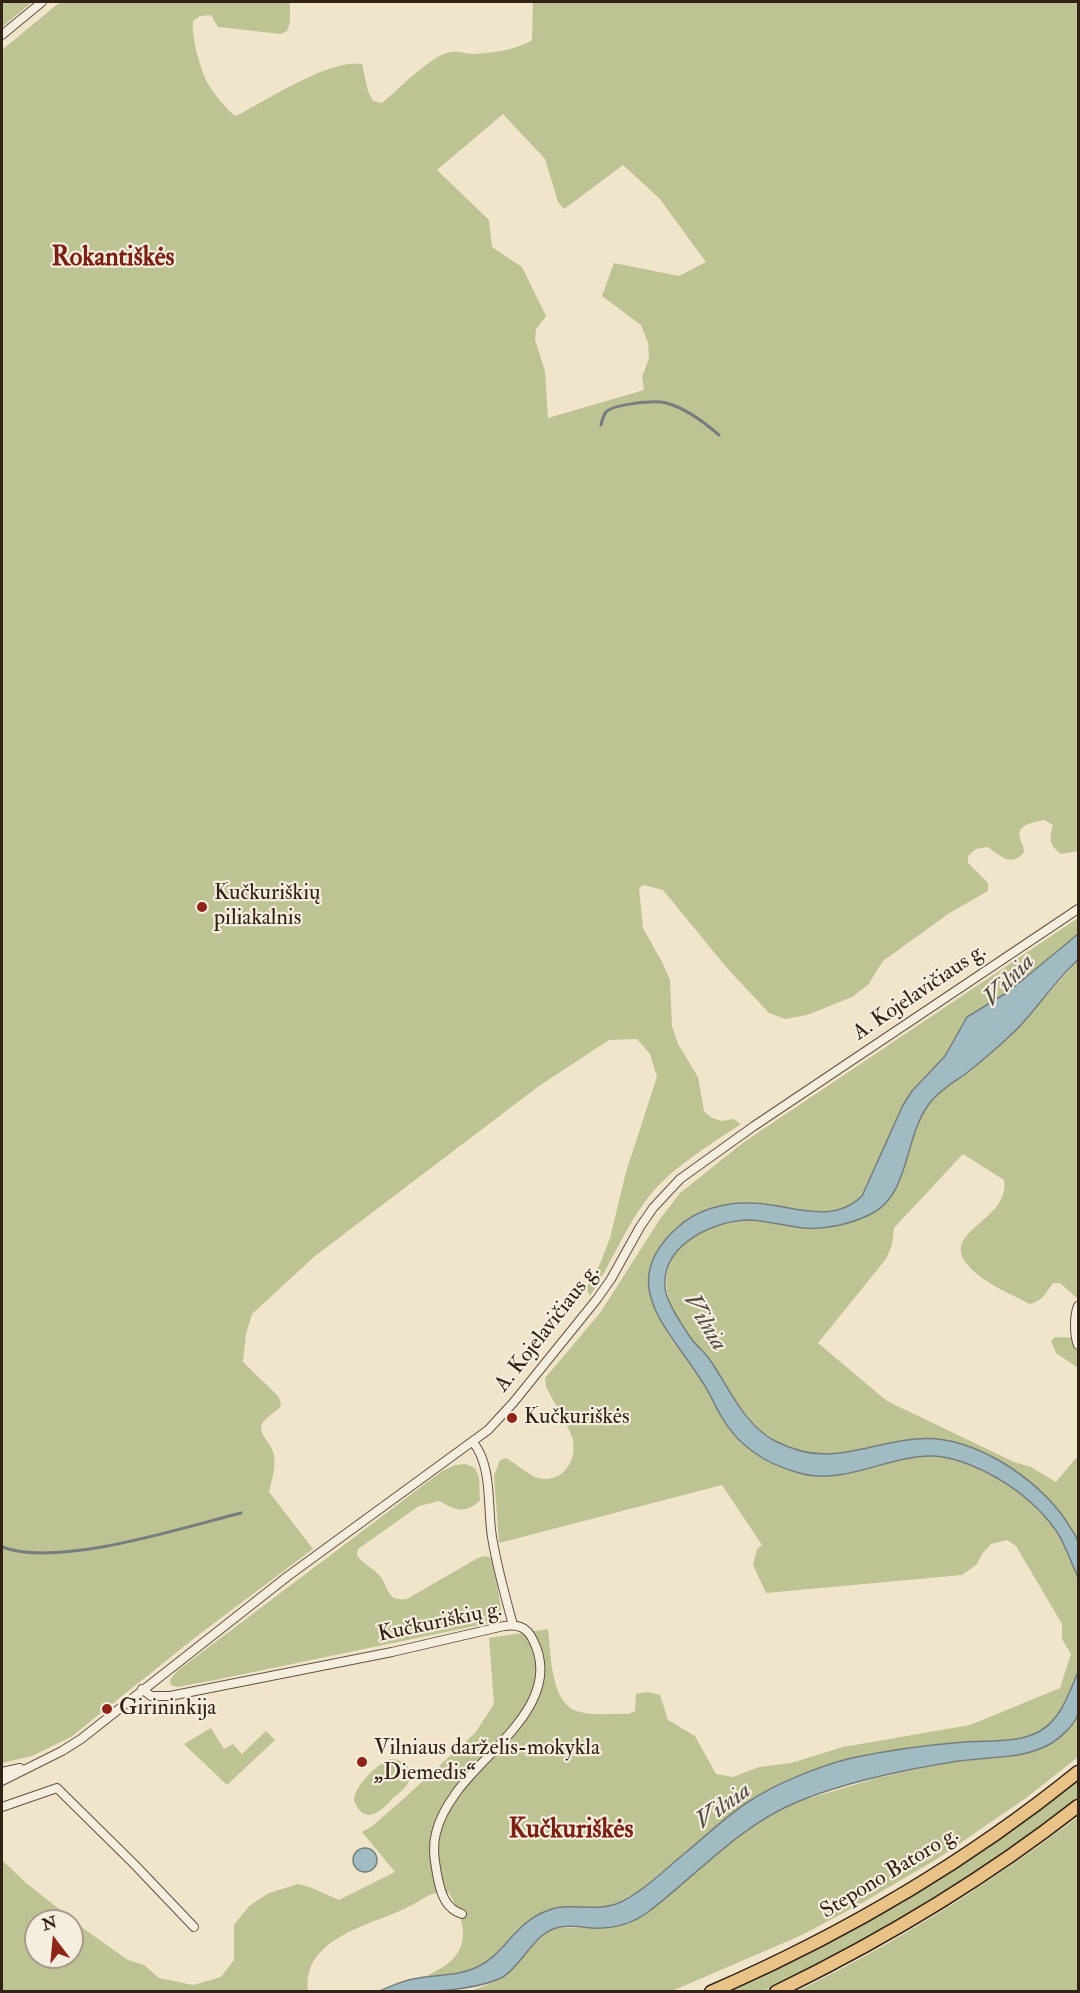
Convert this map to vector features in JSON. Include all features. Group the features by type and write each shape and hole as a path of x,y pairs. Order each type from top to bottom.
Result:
{"main road":[{"name":"Stepono Batoro g.","path":"711,1992 787,1957 896,1898 994,1835 1078,1772"},
{"path":"776,1992 911,1920 1008,1857 1078,1806"}],"street":[{"path":"2,35 42,2"},
{"name":"A. Kojelavičiaus g.","path":"2,1780 34,1766 81,1739 142,1689 337,1539 473,1442 496,1422 597,1299 611,1280 639,1227 680,1179 754,1126 1078,909"},
{"path":"1078,1305 1076,1320 1078,1345"},
{"path":"473,1442 480,1450 484,1462 492,1535 513,1625"},
{"name":"Kučkuriškių g.","path":"142,1689 151,1696 183,1694 513,1625 523,1627 531,1636 540,1657 539,1681 532,1702 525,1715 456,1792 436,1833 434,1849 440,1888 449,1906 462,1914"},
{"name":"A. Kojelavičiaus g.","path":"2,1772 34,1766"},
{"path":"2,1807 57,1788 194,1927"}],"green space":[{"path":"2,2 32,2 2,27"},
{"path":"60,2 297,2 290,3 290,22 287,31 281,34 218,27 211,15 200,16 193,21 196,51 206,80 228,110 236,116 298,82 333,67 349,64 362,64 368,91 373,101 382,103 424,67 442,55 453,52 473,54 496,52 512,49 532,40 533,2 1078,2 1078,851 1061,854 1051,841 1053,825 1044,820 1027,824 1021,830 1020,838 1024,852 1020,857 1010,860 988,847 976,849 968,856 968,863 988,883 988,891 948,914 883,961 868,985 852,997 807,1015 785,1019 769,1013 727,968 663,890 644,885 639,888 643,928 670,980 672,1026 678,1044 698,1077 704,1111 712,1118 722,1121 733,1119 741,1124 676,1169 654,1191 644,1203 590,1296 586,1288 600,1264 610,1238 626,1172 657,1077 650,1054 637,1039 609,1040 539,1086 315,1256 252,1314 246,1334 243,1362 279,1397 281,1406 266,1418 261,1427 274,1454 274,1470 269,1492 313,1549 197,1636 71,1737 32,1756 2,1763 2,50","holes":["503,114 545,159 558,202 564,209 623,165 659,198 706,262 679,276 614,263 602,296 641,325 648,343 649,358 642,377 644,390 548,418 545,371 535,340 536,329 546,316 522,267 492,247 489,220 437,170"]},
{"path":"1078,918 1078,934 1008,992 967,1017 945,1056 912,1091 903,1105 862,1196 850,1205 824,1212 753,1203 714,1208 695,1215 679,1226 656,1254 667,1333 701,1380 722,1418 779,1466 801,1474 819,1476 919,1456 940,1456 968,1464 996,1478 1025,1497 1047,1519 1058,1534 1078,1577 1078,1672 1059,1714 1041,1731 1028,1737 965,1742 851,1758 771,1789 747,1802 640,1890 615,1904 597,1908 579,1907 530,1919 488,1962 465,1971 427,1976 452,1960 462,1944 462,1927 457,1909 449,1893 443,1892 431,1894 406,1908 357,1928 327,1946 316,1958 309,1973 308,1991 2,1991 2,1860 26,1883 59,1909 24,1909 24,1969 84,1969 84,1929 128,1960 144,1965 159,1978 193,1985 221,1977 234,1960 234,1925 249,1906 269,1893 298,1884 339,1900 395,1872 362,1832 400,1802 475,1733 494,1704 489,1638 548,1629 557,1689 570,1708 592,1714 628,1714 635,1711 636,1694 648,1692 660,1695 668,1720 695,1736 716,1774 733,1777 759,1767 791,1763 843,1747 970,1725 1060,1688 1071,1654 1062,1639 1062,1624 1016,1546 1007,1540 991,1544 977,1564 962,1575 766,1593 753,1565 757,1549 762,1545 722,1485 499,1543 494,1476 500,1460 506,1458 538,1478 555,1477 567,1468 574,1445 563,1418 546,1387 545,1378 600,1313 660,1219 680,1193 744,1142"},
{"path":"1078,960 1078,1299 1060,1283 1053,1283 1041,1299 1030,1304 980,1277 967,1264 961,1253 962,1243 997,1205 1003,1194 1004,1180 963,1154 894,1228 892,1245 886,1259 818,1343 887,1401 1014,1462 1031,1467 1056,1482 1078,1458 1078,1542 1059,1512 993,1458 880,1452 814,1455 788,1447 772,1438 748,1418 708,1357 682,1326 674,1313 667,1285 672,1258 696,1235 712,1227 728,1222 757,1221 819,1228 846,1223 872,1214 929,1103 1014,1032"},
{"path":"1055,1337 1078,1338 1078,1368 1056,1353 1051,1341"},
{"path":"466,1464 475,1468 479,1477 480,1500 475,1505 460,1510 439,1501 419,1506 358,1549 357,1555 380,1576 389,1593 400,1599 407,1599 476,1559 484,1556 491,1558 501,1609 500,1617 494,1622 215,1680 177,1687 171,1685 170,1680 177,1671 442,1471 455,1465"},
{"path":"1078,1713 1078,1757 1026,1798 937,1859 802,1935 672,1991 466,1992 485,1986 504,1976 536,1942 546,1933 557,1928 612,1927 627,1924 646,1913 735,1838 770,1815 797,1802 877,1778 923,1768 961,1761 1010,1757 1054,1741 1068,1729"},
{"path":"211,1728 224,1749 233,1744 242,1754 266,1731 275,1740 227,1785 184,1744"},
{"path":"390,1759 404,1763 410,1769 408,1783 379,1811 369,1815 364,1814 354,1801 355,1795 372,1771"},
{"path":"1078,1779 1078,1800 955,1887 874,1936 764,1991 724,1992 765,1974"},
{"path":"1078,1817 1078,1991 797,1991 871,1953 942,1911"}],"water":[{"path":"1078,934 1078,960 1013,1033 929,1104 915,1132 900,1180 884,1205 863,1218 829,1227 803,1228 746,1220 717,1226 689,1240 670,1263 665,1277 666,1293 670,1304 690,1338 710,1360 738,1405 764,1434 795,1449 812,1453 846,1452 916,1439 937,1439 959,1443 980,1451 1021,1475 1039,1490 1067,1522 1079,1546 1078,1577 1060,1537 1039,1510 1006,1483 968,1464 942,1457 916,1457 850,1473 816,1476 799,1473 764,1459 744,1445 728,1427 704,1384 663,1324 649,1287 650,1267 659,1248 685,1221 711,1208 750,1203 823,1212 850,1205 862,1196 903,1105 912,1091 945,1056 967,1017 1008,992"},
{"path":"1078,1672 1077,1717 1064,1734 1052,1743 1018,1755 959,1761 898,1772 856,1782 797,1802 756,1824 719,1852 666,1898 635,1920 607,1928 570,1926 556,1928 534,1943 503,1977 490,1982 460,1989 379,1991 421,1977 471,1970 488,1960 527,1922 549,1910 565,1907 608,1906 626,1899 652,1881 740,1808 759,1795 813,1770 852,1758 894,1750 950,1743 1012,1740 1040,1731 1059,1713"},
{"path":"365,1848 373,1852 377,1860 373,1868 365,1872 357,1868 353,1860 357,1852"}],"waterway":[{"path":"601,425 606,412 610,409 635,403 661,402 688,412 719,435"},
{"path":"2,1547 26,1552 55,1553 87,1549 120,1544 241,1513"}],"place":[{"name":"Kučkuriškių piliakalnis","path":"202,907"},
{"name":"Kučkuriškės","path":"512,1418"},
{"name":"Girininkija","path":"107,1709"},
{"name":"Vilniaus darželis-mokykla „Diemedis“","path":"362,1762"}],"district":[{"name":"Rokantiškės","path":"113,259"},
{"name":"Kučkuriškės","path":"571,1831"}],"water label":[{"name":"Vilnia","path":"1010,981"},
{"name":"Vilnia","path":"704,1323"},
{"name":"Vilnia","path":"724,1807"}]}
